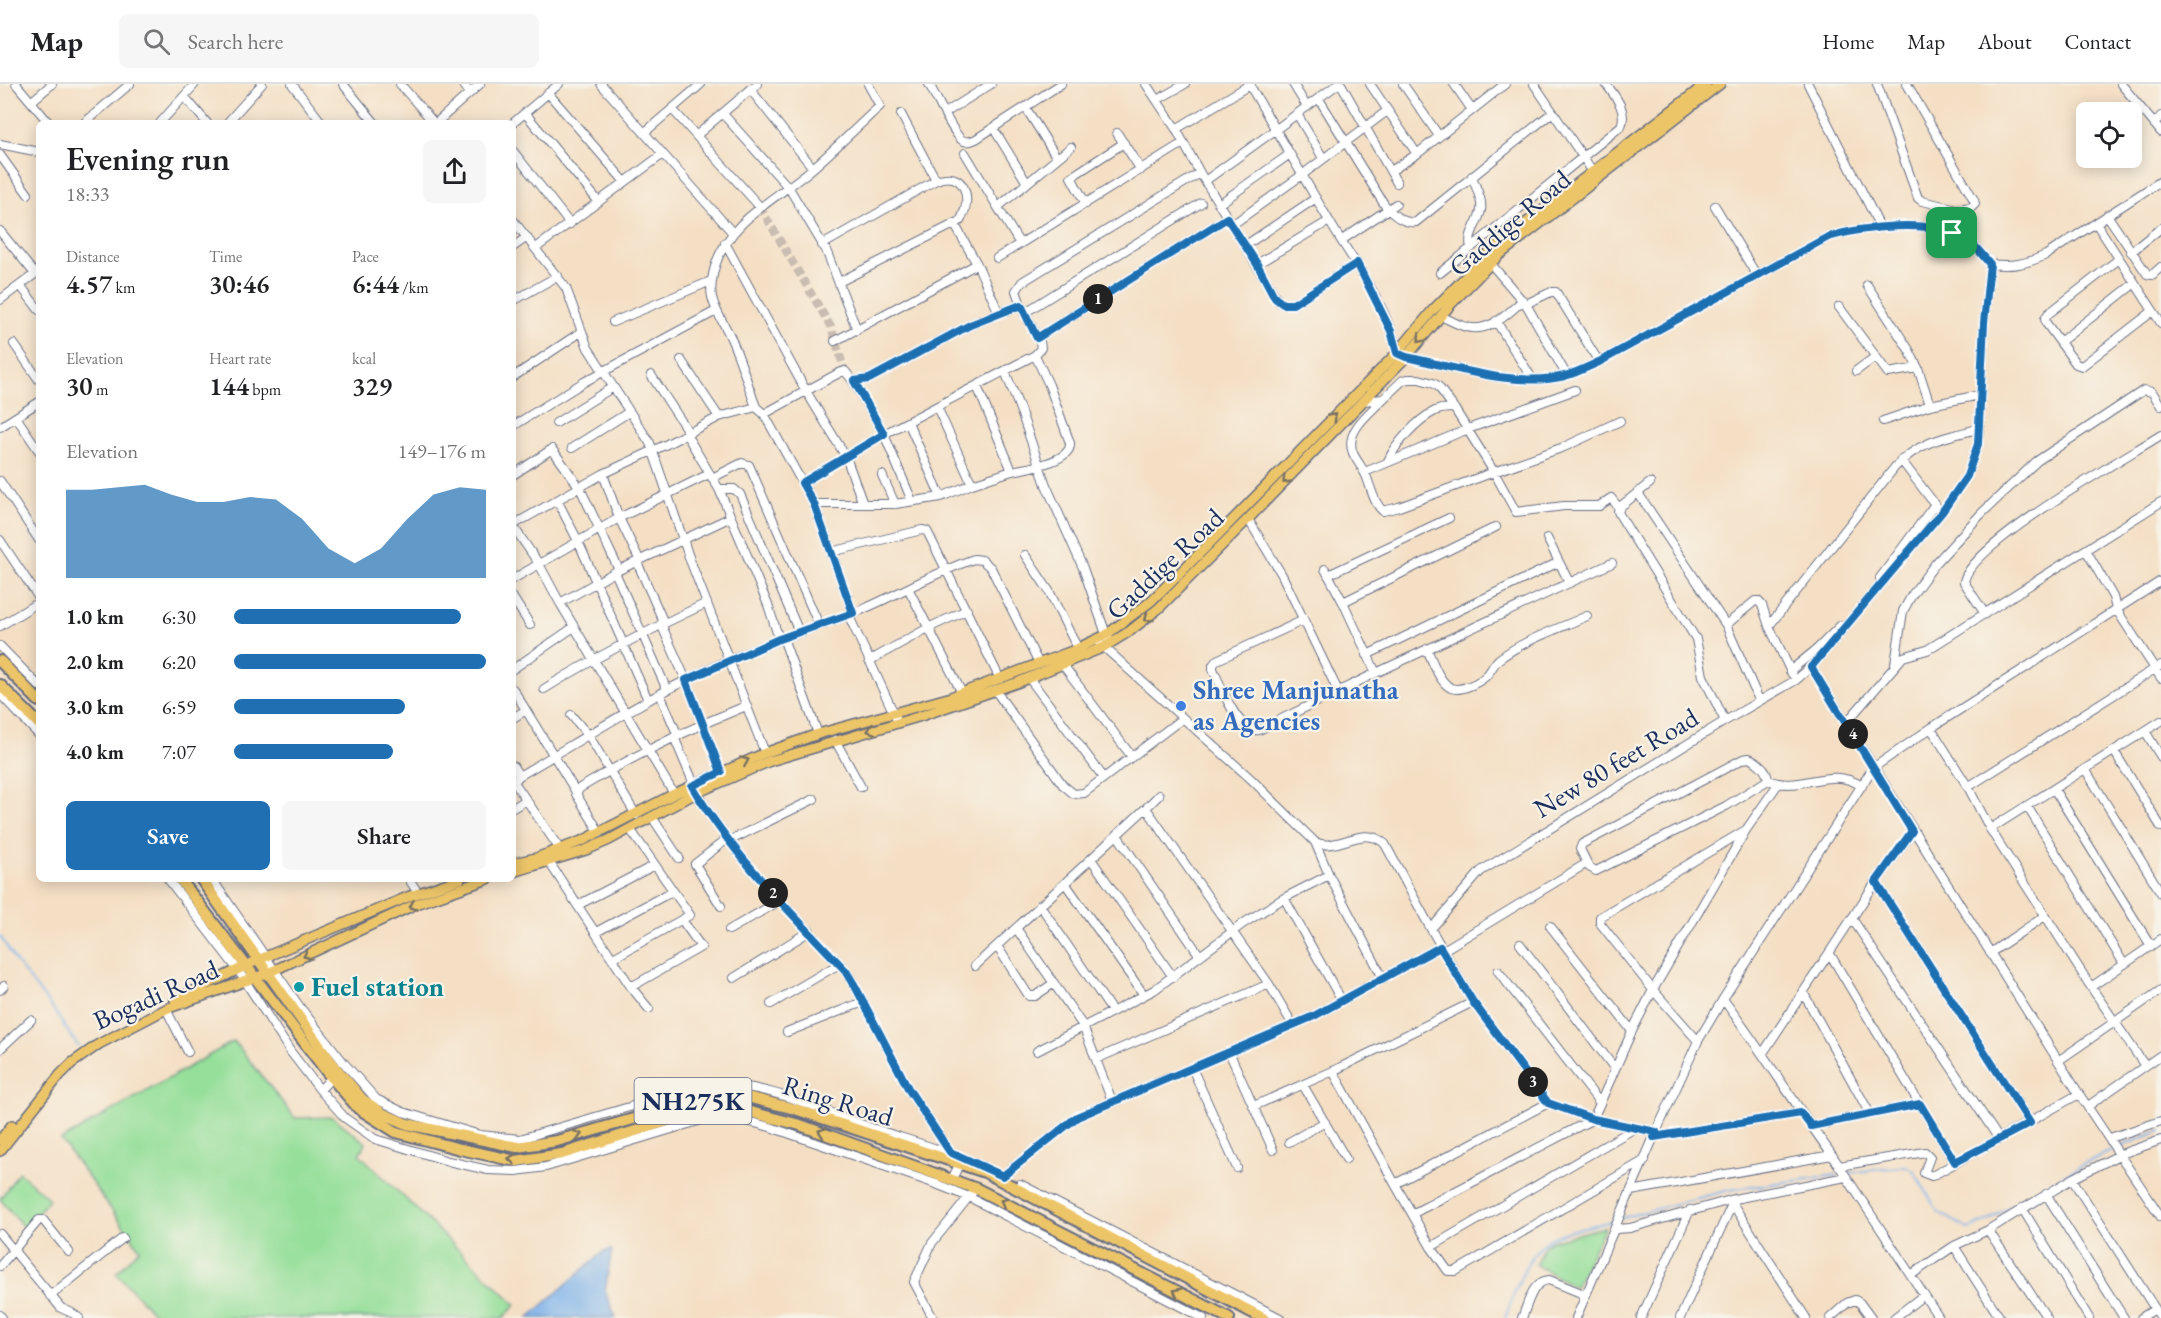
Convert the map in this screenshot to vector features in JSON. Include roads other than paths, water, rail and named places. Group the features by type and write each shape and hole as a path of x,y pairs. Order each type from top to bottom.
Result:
{"highway":[{"path":"0,661 36,698"},
{"path":"0,685 36,721"},
{"name":"Ring Road","path":"182,882 250,979 358,1108 396,1132 516,1161 562,1154 664,1122 728,1106 800,1125 976,1188 1229,1318"},
{"name":"Ring Road","path":"203,882 271,971 334,1066 363,1100 382,1113 407,1124 517,1147 557,1141 727,1092 797,1105 954,1159 985,1172 1263,1318"}],"main road":[{"name":"Gaddige Road","path":"1107,642 1441,316 1491,264 1706,84"},
{"name":"Gaddige Road","path":"516,871 586,850 652,817 721,772 765,753 818,734 896,717 995,690 1063,665 1130,631 1159,608 1364,401 1432,311 1495,247 1720,84"},
{"name":"Gaddige Road","path":"516,862 536,858 600,833 674,794 835,740 1000,679 1096,640 1107,642"},
{"path":"262,959 418,893 451,882"},
{"path":"271,971 416,904 479,882"},
{"name":"Bogadi Road","path":"1,1137 55,1072 92,1042 141,1015 262,959"},
{"name":"Bogadi Road","path":"0,1152 47,1090 72,1063 99,1044 166,1009 271,971"}],"street":[{"path":"16,84 47,120"},
{"path":"32,101 52,84"},
{"path":"88,120 130,84"},
{"path":"163,120 195,84"},
{"path":"230,120 262,84"},
{"path":"292,84 320,120"},
{"path":"343,84 373,120"},
{"path":"400,84 432,120"},
{"path":"463,84 470,93"},
{"path":"438,120 480,84"},
{"path":"601,84 732,232"},
{"path":"644,133 700,84"},
{"path":"868,84 880,106 813,168 789,188 760,207 732,232 718,254 711,281 711,295 756,407 764,414 814,504 869,661 896,717"},
{"path":"929,84 963,141 972,141 1060,84"},
{"path":"945,113 991,84"},
{"path":"1146,84 1246,245 1275,298 1283,304 1293,304 1357,263"},
{"path":"1157,100 1185,84"},
{"path":"1176,129 1250,84 1329,221 1357,263 1401,355 1515,380 1567,376 1599,362 1828,237 1849,231 1881,227 1918,226 1952,233 1971,243 1990,264 2008,267 2026,264 2046,255 2161,181"},
{"path":"1293,84 1307,107"},
{"path":"1205,181 1319,99 1327,88 1340,84 1397,183"},
{"path":"1370,84 1417,154"},
{"path":"1403,84 1439,136"},
{"path":"1454,84 1472,110"},
{"path":"1391,171 1417,154 1505,84"},
{"path":"1534,84 1595,175"},
{"path":"1440,273 1623,123 1621,107 1606,84"},
{"path":"1808,84 1881,227"},
{"path":"1877,84 1918,198 1957,209 1972,207 1974,200 1906,84"},
{"path":"2121,84 2161,132"},
{"path":"516,120 556,85"},
{"path":"697,135 754,87 813,168"},
{"path":"548,93 625,182"},
{"path":"184,96 204,120"},
{"path":"1319,99 1346,142 1404,221 1416,222 1553,112"},
{"path":"673,110 760,207"},
{"path":"1037,338 1302,175 1387,111"},
{"path":"525,113 599,202"},
{"path":"1029,113 1057,158"},
{"path":"723,114 789,188 826,250 857,330"},
{"path":"901,114 936,180"},
{"path":"1297,114 1323,158"},
{"path":"2154,124 2161,116"},
{"path":"1117,133 1141,170"},
{"path":"997,134 1027,183"},
{"path":"1086,204 1071,177 1124,143"},
{"path":"997,258 1183,143"},
{"path":"0,144 36,151"},
{"path":"998,207 1071,147"},
{"path":"965,153 1020,244"},
{"path":"536,248 663,154"},
{"path":"1219,204 1290,154"},
{"path":"0,155 28,194"},
{"path":"516,155 570,224"},
{"path":"802,483 884,434 1035,355 1041,348 1016,291 1022,282 1200,173"},
{"path":"822,245 936,180 949,176 954,177 961,184 967,201 960,221 839,282"},
{"path":"1471,248 1470,237 1481,209 1481,201 1472,176"},
{"path":"1246,245 1316,198"},
{"path":"854,381 869,379 970,325 999,313 1023,309 1201,203"},
{"path":"1715,206 1757,276"},
{"path":"1342,240 1393,207"},
{"path":"1952,233 1957,209"},
{"path":"2107,215 2148,275 2161,267"},
{"path":"1257,264 1329,221"},
{"path":"2096,223 2161,323"},
{"path":"516,224 558,276 573,303 588,348 650,443 706,603 765,753"},
{"path":"955,225 977,264 999,313"},
{"path":"2131,252 2161,228"},
{"path":"0,231 36,271"},
{"path":"516,245 527,237"},
{"path":"725,243 806,391 846,457 863,504"},
{"path":"2119,259 2046,317 2046,323 2076,364 2082,366 2153,311"},
{"path":"835,341 977,264"},
{"path":"1491,264 1524,302 1567,376"},
{"name":"New 80 feet Road","path":"1431,930 1481,871 1759,700 1796,680 1811,667 1942,512 1967,476 1978,444 1990,264"},
{"path":"1,298 36,273"},
{"path":"516,299 558,276"},
{"path":"613,322 711,281"},
{"path":"2060,342 2134,283"},
{"path":"20,285 36,306"},
{"path":"1867,285 1895,326 1918,368 1930,405"},
{"path":"1441,316 1470,328 1481,327 1496,321 1524,302 1556,292 1599,362"},
{"path":"1839,307 1888,373 1918,368"},
{"path":"516,424 603,372 716,311"},
{"path":"1496,321 1533,380"},
{"path":"516,374 581,332"},
{"path":"14,344 36,377"},
{"path":"814,504 895,504 941,497 1012,471 1061,458 1071,448 1049,385 1035,355"},
{"path":"1856,371 1875,357"},
{"path":"681,360 719,417"},
{"path":"764,414 845,371 854,381 884,434 912,501"},
{"path":"1005,371 1046,484 1083,568 1107,642 1125,666 1251,779 1315,842 1329,875 1383,978"},
{"path":"651,375 719,489 768,604 818,734"},
{"path":"1620,421 1564,447 1494,472 1387,511 1377,506 1365,471 1351,446 1355,429 1402,380 1419,379 1438,386 1468,429 1494,472 1516,512 1564,506 1599,506 1611,498 1696,639 1700,669 1725,721"},
{"path":"556,423 614,387"},
{"path":"976,387 1012,471"},
{"path":"1365,471 1468,429 1575,390"},
{"path":"1895,664 1903,611 1911,595 1935,564 2016,480 2073,436 2144,390 2152,392 2161,406"},
{"path":"1883,421 1930,405 1980,395"},
{"path":"1364,401 1383,399"},
{"path":"1,424 36,404"},
{"path":"516,523 603,474 719,417 756,407"},
{"path":"938,407 972,484"},
{"path":"1388,461 1391,454 1413,428 1429,414 1443,408 1454,408"},
{"path":"572,448 629,412"},
{"path":"16,417 36,447"},
{"path":"908,422 941,497"},
{"path":"1769,626 1901,460 1922,445 1978,429"},
{"path":"1984,614 1964,582 1967,572 2019,526 2161,435"},
{"path":"516,473 552,449 580,488 600,529 642,633 694,788 728,840 839,964 855,986 909,1090 954,1159 1003,1176 1280,1318"},
{"path":"1901,460 1942,512"},
{"path":"516,577 619,518 742,463 748,465 819,625"},
{"path":"603,474 721,772"},
{"path":"882,475 895,504"},
{"path":"0,481 36,535"},
{"path":"1619,508 1650,483"},
{"path":"719,489 734,489 740,494 799,632"},
{"path":"1638,493 1726,625 1759,700"},
{"path":"557,500 579,541 648,700"},
{"path":"1846,723 1895,664 1909,654 1927,650 2161,502"},
{"path":"1790,671 1817,649 1847,618 1935,504"},
{"path":"560,603 617,571 731,517"},
{"path":"1376,673 1327,572 1449,518"},
{"path":"1248,519 1282,575 1338,691"},
{"path":"1343,602 1496,527"},
{"path":"516,530 539,564 674,794"},
{"path":"831,552 924,530 932,539 1000,679"},
{"path":"1547,538 1569,582"},
{"path":"0,540 36,595"},
{"path":"2086,549 2113,597 2116,609 2158,667 2161,678"},
{"path":"1025,555 1049,591 1078,649"},
{"path":"516,780 625,712 686,680 781,638 851,614 974,560 982,560 986,563 998,581 1039,664"},
{"path":"1367,655 1559,562"},
{"path":"1304,620 1217,660 1213,665 1236,716 1247,728 1254,731 1259,730 1612,563"},
{"path":"1576,1318 1655,1134 1698,1041 1874,768 1931,728 2161,581"},
{"path":"908,588 962,693"},
{"path":"1726,625 1755,601 1762,605 1769,626 1796,680"},
{"path":"0,626 36,602"},
{"path":"516,603 530,626"},
{"path":"544,689 622,643 706,603"},
{"path":"869,661 928,628 967,610"},
{"path":"1427,649 1444,683 1454,689 1460,688 1480,681 1494,663 1504,656 1587,616"},
{"path":"516,667 574,627"},
{"path":"0,646 36,683"},
{"path":"1063,665 1131,758"},
{"path":"1811,667 2079,1094 2161,1217"},
{"path":"1968,787 2158,667"},
{"path":"1029,678 1104,778"},
{"path":"995,690 1068,790 1074,794 1084,793 1183,718"},
{"path":"0,694 36,732"},
{"path":"516,694 600,833"},
{"path":"576,792 647,750 703,723 746,706"},
{"path":"516,716 526,710"},
{"path":"571,715 589,736 636,815"},
{"path":"1990,830 2161,721"},
{"path":"1931,728 1968,787 1990,830 2145,1066"},
{"path":"2145,731 2161,757"},
{"path":"835,740 861,787"},
{"path":"2114,751 2161,827"},
{"path":"1767,780 1760,764 1749,758 1743,759 1582,844 1580,849 1592,870 1600,870 1726,806 1767,780 1786,785 1842,777 1851,779 1862,786"},
{"path":"2085,769 2161,892"},
{"path":"516,771 519,776"},
{"path":"1412,1214 1593,1119 1653,990 1746,830 1778,783"},
{"path":"516,785 559,848"},
{"path":"2054,789 2151,946"},
{"path":"975,966 1159,795"},
{"path":"721,906 695,864 728,840 814,799"},
{"path":"516,806 526,800"},
{"path":"2027,806 2124,964"},
{"path":"1146,808 1269,984 1293,1025"},
{"path":"652,817 679,858"},
{"path":"613,958 690,915 630,829"},
{"path":"1698,1041 1653,990 1600,923 1600,917 1746,830"},
{"path":"1763,1053 1912,831"},
{"path":"1117,835 1200,956"},
{"path":"1315,842 1327,846 1358,837 1380,839 1385,844 1441,949 1473,1002 1548,1103 1593,1119 1655,1134 1801,1113"},
{"path":"1091,858 1173,977"},
{"path":"549,862 631,987 650,1009"},
{"path":"1003,1176 1077,1117 1293,1025 1342,1001 1441,949 1587,863"},
{"path":"578,905 655,865"},
{"path":"1037,1051 1173,977 1233,931 1284,898 1329,875"},
{"path":"170,882 242,968"},
{"path":"214,882 262,959"},
{"path":"411,882 418,893"},
{"path":"1876,882 2030,1123"},
{"path":"1065,883 1144,994"},
{"path":"596,932 673,891"},
{"path":"1284,898 1342,1001"},
{"path":"729,930 781,900"},
{"path":"1040,905 1112,1011"},
{"path":"1990,953 2045,916"},
{"path":"631,987 701,947 681,920"},
{"path":"1852,920 1999,1139"},
{"path":"1550,927 1632,1031"},
{"path":"1016,928 1083,1026 1112,1101"},
{"path":"734,978 810,931"},
{"path":"2091,987 2161,939"},
{"path":"1520,944 1615,1069"},
{"path":"997,946 1029,996 1035,996 1053,983"},
{"path":"1830,954 1955,1162"},
{"path":"771,1004 839,964"},
{"path":"1498,971 1600,1103"},
{"path":"250,979 290,1051 320,1090 345,1118 375,1139 448,1161 488,1170 516,1171 546,1167 705,1119 729,1118 770,1127 969,1197 1203,1318"},
{"path":"1096,1059 1269,984"},
{"path":"2058,1060 2161,990"},
{"path":"1804,994 1870,1114"},
{"path":"1723,999 1763,1053 1939,1318"},
{"path":"787,1032 863,1002"},
{"path":"1254,1106 1333,1071 1473,1002"},
{"path":"166,1009 188,1052"},
{"path":"0,1049 31,1020"},
{"path":"1229,1052 1273,1150"},
{"path":"2088,1106 2161,1055"},
{"path":"1192,1068 1237,1168"},
{"path":"1333,1071 1412,1214 1448,1271 1455,1271 1645,1160"},
{"path":"320,1090 332,1077"},
{"path":"1303,1084 1346,1159"},
{"path":"1839,1166 1924,1152 1929,1157 1924,1173 1932,1176 2079,1094"},
{"path":"1395,1184 1548,1103"},
{"path":"1811,1126 1920,1104"},
{"path":"2110,1138 2161,1121"},
{"path":"1289,1142 1325,1122"},
{"path":"1431,1247 1635,1128"},
{"path":"1911,1275 1954,1246 1988,1230 2072,1179 2121,1154 2161,1140"},
{"path":"1631,1191 1832,1155"},
{"path":"952,1179 954,1159"},
{"path":"1616,1229 1630,1228 1690,1210 1846,1177"},
{"path":"2072,1179 2161,1318"},
{"path":"933,1318 914,1282 932,1243 976,1188"},
{"path":"2046,1194 2124,1318"},
{"path":"1680,1318 1733,1201"},
{"path":"1733,1201 1806,1318"},
{"path":"2022,1209 2088,1318"},
{"path":"1641,1318 1690,1210"},
{"path":"0,1266 35,1222 41,1220 69,1252"},
{"path":"1988,1230 2047,1318"},
{"path":"0,1234 61,1308 79,1318"},
{"path":"50,1296 123,1238"},
{"path":"1954,1246 2000,1318"},
{"path":"1522,1318 1534,1288 1545,1280 1586,1295"},
{"path":"1894,1318 1924,1295"},
{"path":"1830,1318 1847,1303 1855,1300 1871,1318"},
{"path":"2141,1318 2155,1309"}],"water":[{"path":"612,1250 605,1291 616,1318 528,1318 603,1252"}],"waterway":[{"path":"0,936 16,962 50,1005 78,1046"},
{"path":"1848,1173 1906,1166 1914,1171 1938,1212 1968,1229 1983,1223 2092,1160 2161,1131"},
{"path":"1622,1218 1729,1190 1837,1175"},
{"path":"1505,1318 1524,1272 1537,1250 1545,1242 1569,1231 1617,1220"}],"tunnel":[{"path":"760,207 831,327 845,371"}],"place":[{"name":"Shree Manjunatha as Agencies","path":"1181,706"},
{"name":"Fuel station","path":"299,987"}]}
